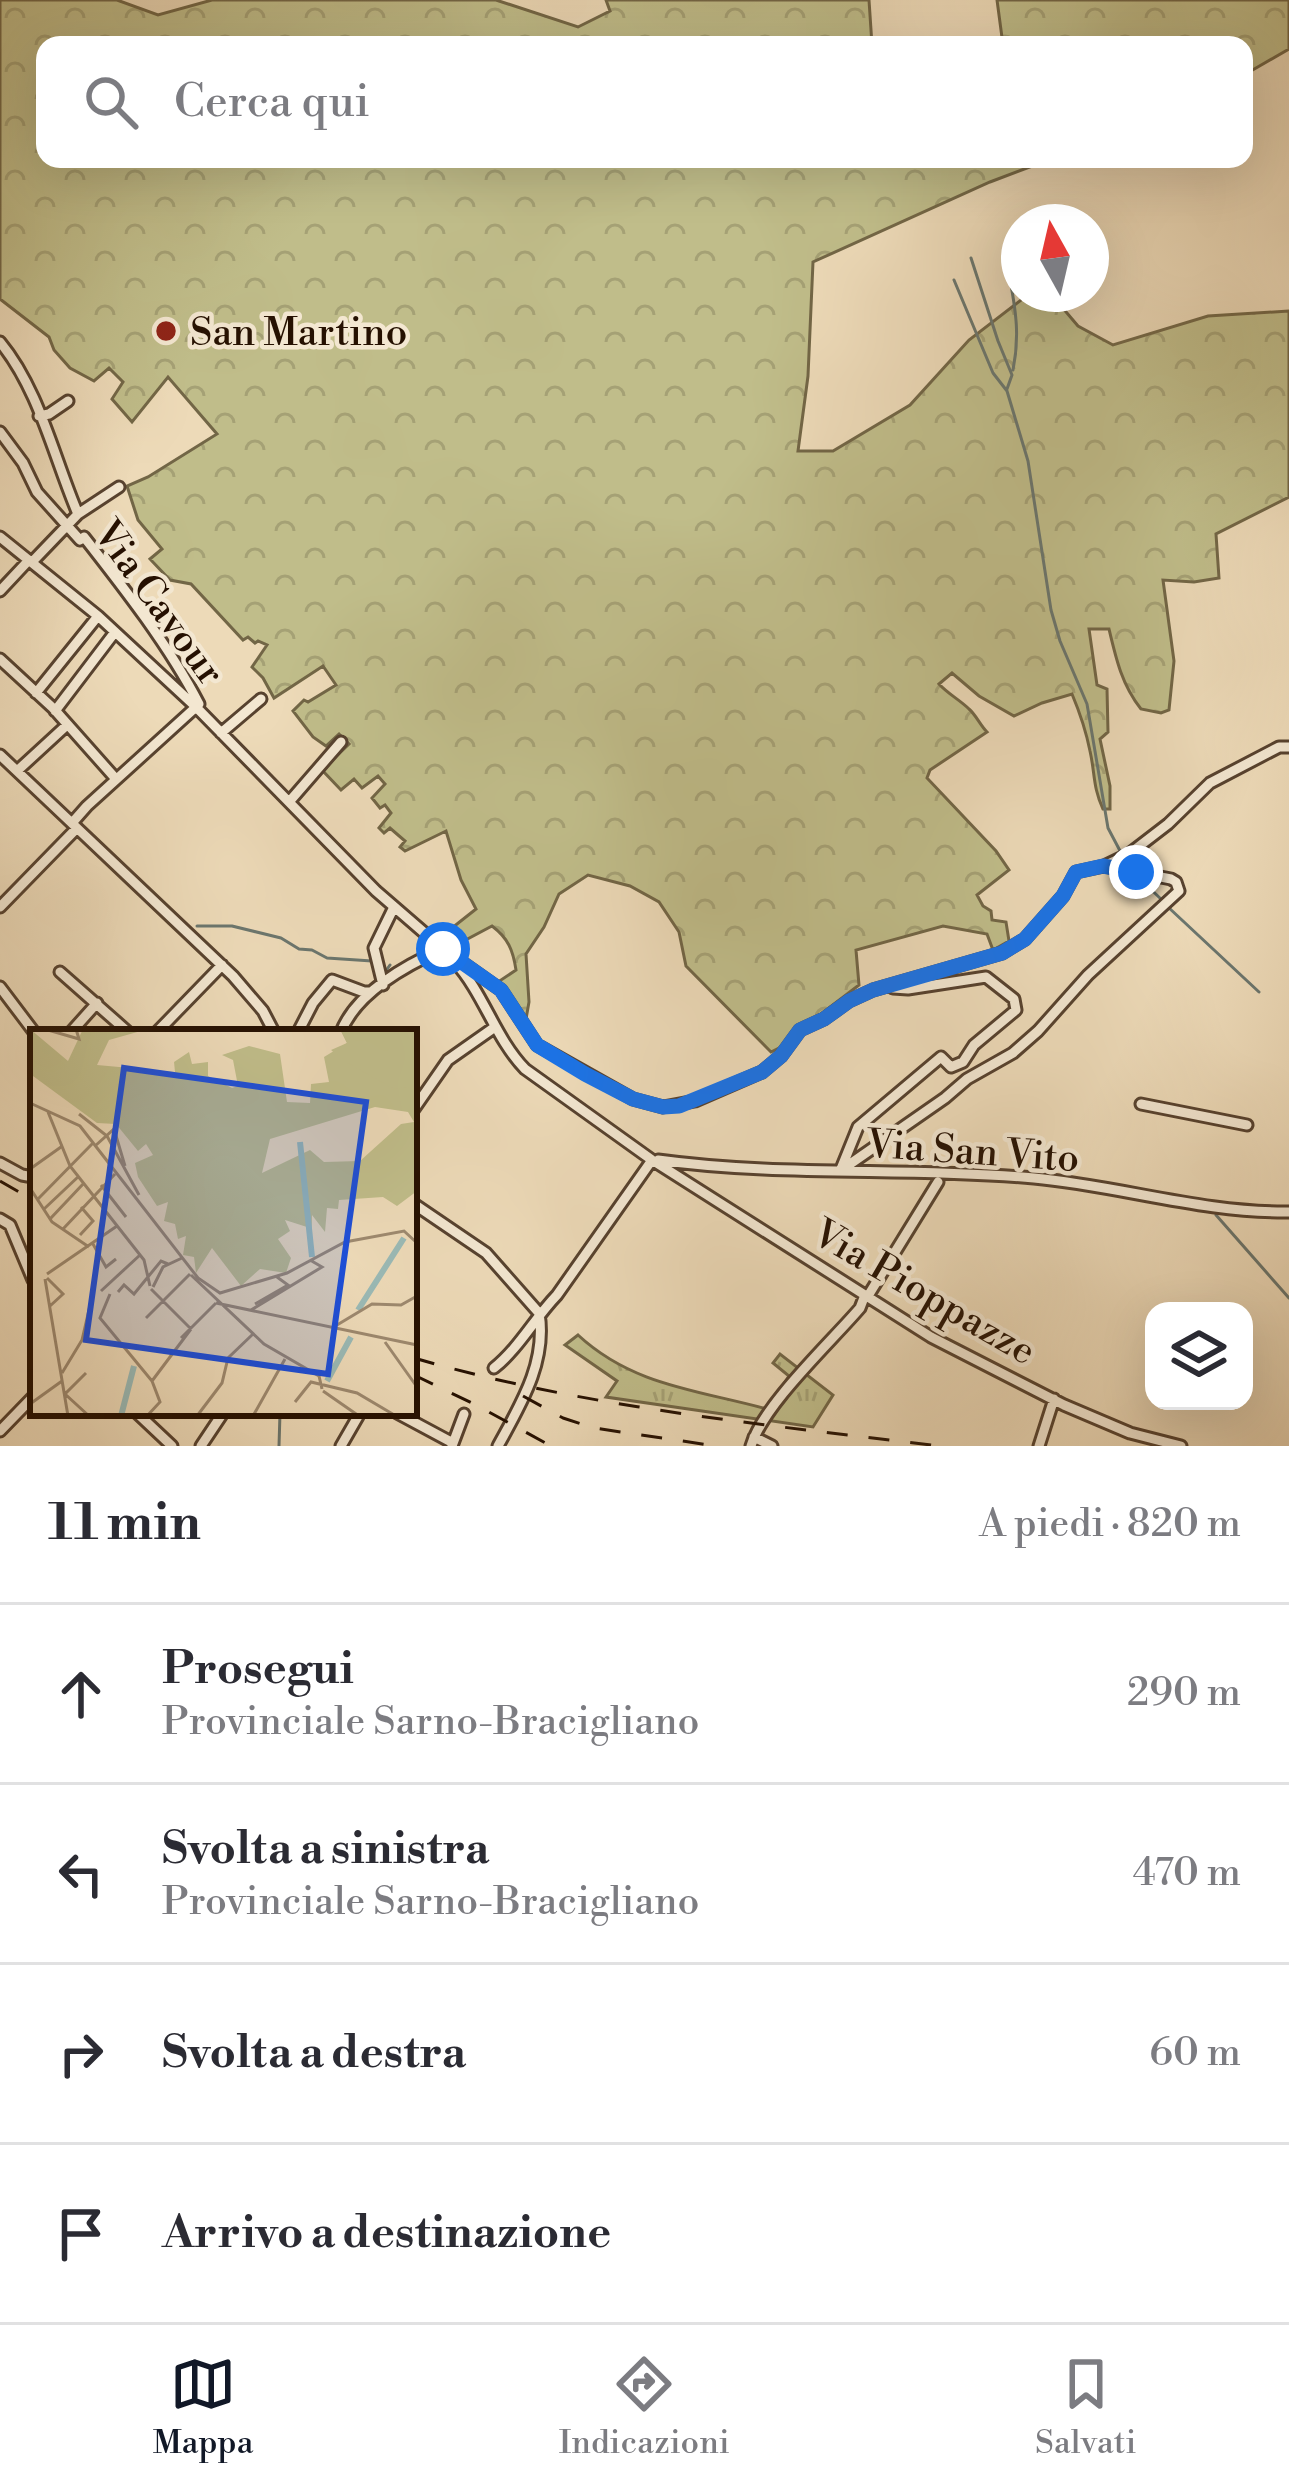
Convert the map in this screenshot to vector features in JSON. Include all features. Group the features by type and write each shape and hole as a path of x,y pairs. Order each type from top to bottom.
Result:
{"street":[{"path":"0,342 15,361 78,514"},
{"path":"39,416 68,401"},
{"name":"Via Cavour","path":"0,433 37,492 80,540 84,537 113,574 186,680 200,711"},
{"path":"0,591 78,514 119,487"},
{"path":"0,537 98,616 200,711 376,891 443,949 501,990 537,1045 633,1099 663,1107 695,1101 762,1072 800,1030 849,1001 1002,953 1025,939 1063,896 1076,872 1122,857 1168,824 1210,782 1279,747 1289,748"},
{"path":"36,693 98,616"},
{"path":"55,711 115,632"},
{"path":"0,658 116,779"},
{"path":"221,733 260,699"},
{"path":"0,908 116,779 200,711"},
{"path":"17,771 68,724"},
{"path":"289,802 341,742"},
{"path":"0,755 243,986 272,1029"},
{"path":"840,1171 967,1079 1013,1053 1179,891 1171,879 1103,866"},
{"path":"378,988 374,948 394,907"},
{"path":"342,1029 351,1012 378,988 443,949"},
{"name":"Via Pioppazze","path":"443,949 470,978 512,1056 652,1160 931,1337 1054,1400 1130,1433 1181,1446"},
{"path":"160,1029 222,965"},
{"path":"60,972 125,1029"},
{"path":"840,1171 858,1127 941,1057 951,1067 963,1061 974,1045 1016,1010 1014,999 986,977 908,989 882,987"},
{"path":"300,1029 332,980 364,992 378,988"},
{"path":"0,987 32,1029"},
{"path":"73,1029 97,1003"},
{"path":"417,1105 448,1060 495,1027"},
{"path":"1141,1104 1247,1125"},
{"path":"494,1368 557,1295 652,1160"},
{"name":"Via San Vito","path":"652,1160 710,1167 1038,1179 1218,1208 1289,1212"},
{"path":"0,1163 30,1176"},
{"path":"772,1446 752,1442 780,1398 860,1308 938,1182"},
{"path":"417,1206 487,1253 539,1313 540,1357 498,1446"},
{"path":"1,1219 10,1225 30,1273"},
{"path":"0,1430 30,1400"},
{"path":"1039,1446 1054,1400"},
{"path":"402,1416 452,1444 464,1414"},
{"path":"140,1416 172,1446"},
{"path":"201,1446 221,1416"},
{"path":"341,1446 359,1416"}],"green space":[{"path":"0,0 117,0 158,15 212,0 496,0 578,27 610,11 606,0 869,0 871,36 36,36 36,168 1027,168 813,262 808,376 798,451 833,451 910,405 969,340 1006,312 1066,312 1078,326 1113,345 1208,316 1289,311 1289,497 1216,534 1219,578 1163,580 1174,661 1169,710 1141,709 1124,681 1109,629 1089,629 1097,685 1107,689 1108,732 1100,739 1110,809 1103,809 1100,801 1087,736 1072,694 1014,716 952,673 939,684 987,732 930,770 927,778 1009,870 977,895 991,911 992,920 1006,922 1009,941 993,950 987,934 943,926 856,950 859,985 799,1026 771,1052 686,966 679,932 659,902 630,886 588,875 559,894 526,954 526,1019 498,982 516,970 502,935 492,926 458,944 443,935 476,909 446,831 405,851 400,847 405,841 390,828 384,833 379,828 391,813 372,798 385,784 378,776 362,788 354,779 341,790 322,770 349,744 339,734 326,746 293,711 304,700 336,685 323,666 274,698 252,667 267,645 248,637 243,640 191,584 170,580 150,559 162,549 138,520 127,486 217,434 168,377 132,422 112,399 123,382 109,368 94,381 70,368 49,337 0,299"},
{"path":"997,0 1289,0 1289,49 1253,70 1253,36 1002,36"},
{"path":"578,1335 644,1376 767,1409 789,1376 773,1363 780,1354 833,1395 813,1427 606,1397 617,1381 565,1345"}],"waterway":[{"path":"971,258 1012,375 1007,389"},
{"path":"954,280 993,373 1007,391 1028,461 1051,610 1087,704 1108,828 1128,866"},
{"path":"1013,370 1014,312"},
{"path":"1138,877 1162,900"},
{"path":"1168,907 1259,992"},
{"path":"197,926 232,926 281,938 327,958 372,961"},
{"path":"385,972 390,965"},
{"path":"1216,1215 1289,1298"},
{"path":"279,1446 280,1416"}],"railway":[{"path":"0,1181 30,1198"},
{"path":"417,1359 609,1402 939,1446"},
{"path":"417,1376 551,1446"},
{"path":"523,1396 563,1418 594,1428 716,1446"}],"place":[{"name":"San Martino","path":"166,331"}],"route":[{"path":"443,949 501,990 537,1045 633,1099 679,1106 762,1072 800,1030 849,1001 1002,953 1025,939 1063,896 1076,872 1103,866 1136,872"}]}
